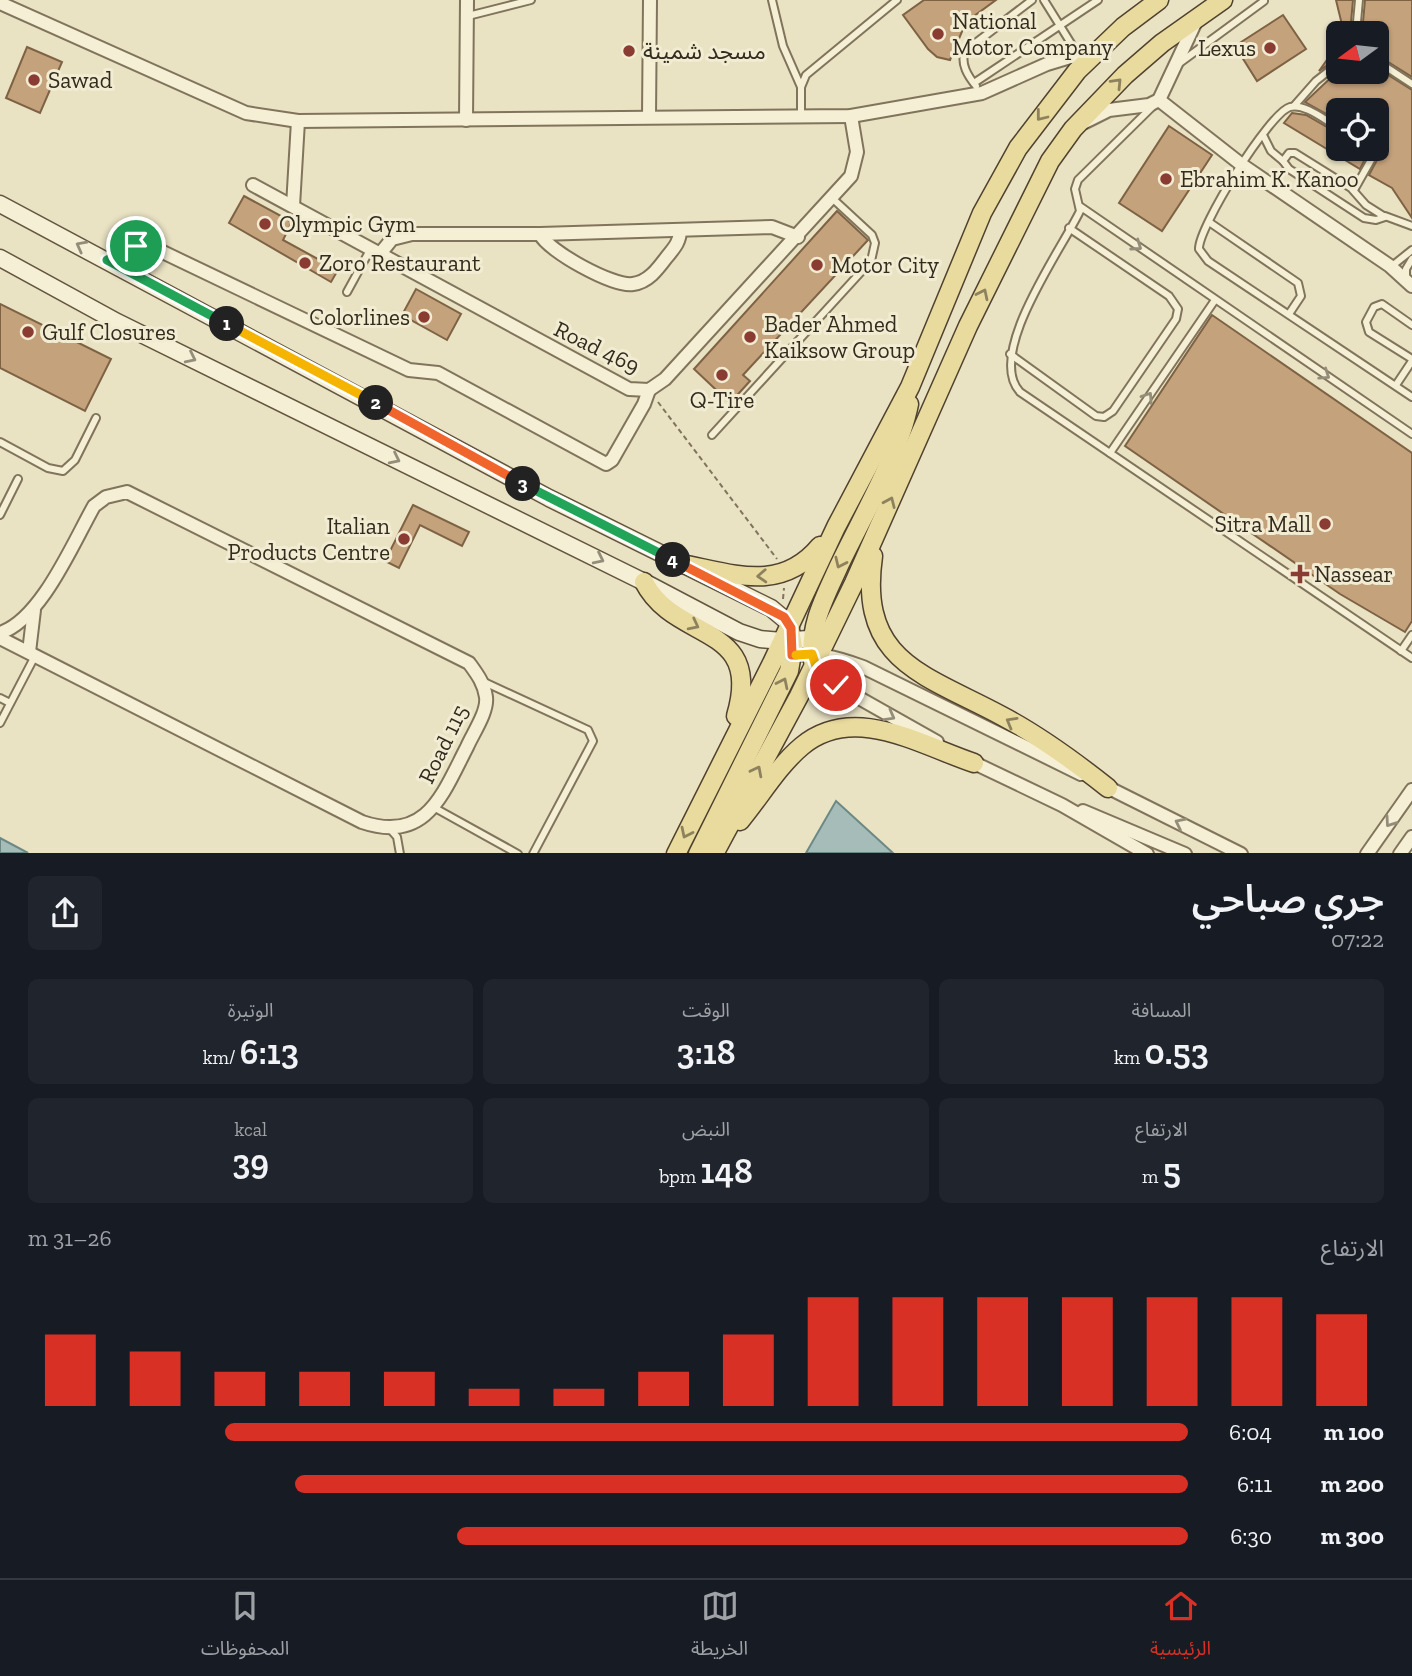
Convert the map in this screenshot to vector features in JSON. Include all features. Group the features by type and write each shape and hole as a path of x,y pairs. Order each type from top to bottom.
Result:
{"main road":[{"path":"676,853 787,634 836,527 910,387 982,213 1018,148 1069,81 1101,48 1159,0"},
{"path":"716,851 876,533 968,326 1030,196 1073,129 1125,75 1223,0"},
{"path":"814,653 820,607 902,428 910,387"},
{"path":"682,564 745,577 783,574 809,560 836,527"},
{"path":"876,533 869,588 870,607 896,655 936,683 1003,717 1056,749 1108,788"},
{"path":"644,582 665,609 723,642 738,664 742,681 741,698 725,752"},
{"path":"698,853 785,679 787,634"},
{"path":"716,851 801,747 837,728 857,726 883,730 974,763"}],"street":[{"path":"466,120 467,0"},
{"path":"649,117 650,0"},
{"path":"0,4 246,113 298,121 851,116 978,88 1077,53 1101,48"},
{"path":"1159,100 1197,18"},
{"path":"1073,129 1109,110 1159,100 1242,165 1390,266 1409,283"},
{"name":"Road 469","path":"253,185 629,389 649,390 665,379 798,237 851,176 857,152 851,116"},
{"path":"293,206 298,121"},
{"path":"0,204 549,498 682,564 814,653 836,685 974,763 1062,805 1147,853"},
{"path":"374,252 392,239 405,234 540,234 772,227 798,237"},
{"path":"540,234 551,247 610,280 629,284 653,274 677,244 680,230"},
{"path":"107,260 136,246 148,245 409,370 438,373 606,464 612,460 634,424 649,390"},
{"path":"0,258 130,328 644,582 739,632 760,639 787,634"},
{"name":"Road 115","path":"127,492 469,663 482,681 487,700 477,727 435,808 409,824 390,828 362,822 0,636 34,610 94,506 106,497 127,492"},
{"name":"Road 115","path":"32,654 34,610"},
{"path":"814,653 845,660 883,675 1241,853"},
{"path":"1367,853 1412,790"},
{"path":"1062,805 1102,816 1185,853"},
{"path":"1400,853 1412,837"}],"lane":[{"path":"491,0 492,10"},
{"path":"468,16 531,0"},
{"path":"772,0 783,46 801,88"},
{"path":"801,116 801,88 806,75 897,0"},
{"path":"1032,0 965,51 962,59 965,69 978,88 1098,0"},
{"path":"1044,0 1077,53"},
{"path":"1357,21 1359,0"},
{"path":"1175,65 1264,1"},
{"path":"1390,70 1412,84"},
{"path":"1326,72 1294,106 1282,111 1262,135 1199,242 1202,256 1412,397"},
{"path":"1159,100 1077,180 1075,190 1081,207 1412,435"},
{"path":"1294,106 1326,121"},
{"path":"1262,135 1271,151 1289,169 1364,218 1376,220 1385,216"},
{"path":"1283,161 1289,153 1295,153 1354,190 1369,208 1412,226"},
{"path":"1354,190 1370,161"},
{"path":"712,435 871,261 875,243 872,235 832,198"},
{"path":"1081,207 1051,257 1010,354 1009,372 1012,384 1412,658"},
{"path":"1209,222 1298,283 1301,296 1289,314"},
{"path":"1010,354 1096,416 1104,417 1113,411 1176,319 1178,309 1169,296 1069,228"},
{"path":"1390,266 1398,264 1412,250"},
{"path":"347,292 374,252"},
{"path":"1409,283 1406,269 1412,259"},
{"path":"1110,453 1214,299"},
{"path":"1395,385 1412,360 1369,332 1366,322 1374,307 1382,304 1412,325"},
{"path":"0,442 48,468 63,471 75,460 96,418"},
{"path":"0,515 18,478"},
{"path":"1401,651 1412,635"},
{"path":"0,723 32,654"},
{"path":"482,681 588,730 593,735 593,741 533,853"},
{"path":"0,698 10,703"},
{"path":"435,808 518,853"},
{"path":"390,828 397,837 400,853"}],"path":[{"path":"649,390 782,565 787,634"}],"water":[{"path":"836,801 893,853 806,853"},
{"path":"0,838 28,853 0,853"}],"building":[{"name":"National Motor Company","path":"924,0 996,0 966,22 950,60 937,57 928,49 903,15"},
{"path":"1336,0 1353,0 1351,21 1341,21"},
{"path":"1365,0 1412,0 1412,77 1390,63 1390,21 1363,21"},
{"name":"Lexus","path":"1283,15 1306,49 1257,81 1235,46"},
{"name":"Sawad","path":"27,47 62,62 40,113 6,98"},
{"path":"1390,76 1412,90 1412,218 1392,188 1369,175 1376,161 1389,161 1389,98 1326,98 1326,114 1305,102 1326,82 1390,84"},
{"path":"1292,113 1306,115 1326,127 1326,148 1284,123"},
{"name":"Ebrahim K. Kanoo","path":"1169,126 1212,155 1162,231 1119,203"},
{"path":"1347,161 1364,161 1360,169"},
{"path":"244,196 292,222 283,240 338,270 331,282 229,223"},
{"path":"837,211 868,240 743,375 750,381 730,403 694,369"},
{"path":"416,289 461,314 447,340 402,315"},
{"name":"Gulf Closures","path":"0,304 111,359 85,411 0,368"},
{"name":"Sitra Mall","path":"1212,315 1412,453 1412,621 1405,632 1340,594 1125,446"},
{"name":"Italian Products Centre","path":"413,505 469,532 462,546 420,525 399,568 385,561"}],"place":[{"name":"National Motor Company","path":"938,34"},
{"name":"Lexus","path":"1270,48"},
{"name":"مسجد شمينة","path":"629,51"},
{"name":"Sawad","path":"34,80"},
{"name":"Ebrahim K. Kanoo","path":"1166,179"},
{"name":"Olympic Gym","path":"265,224"},
{"name":"Zoro Restaurant","path":"305,263"},
{"name":"Motor City","path":"817,265"},
{"name":"Colorlines","path":"424,317"},
{"name":"Gulf Closures","path":"28,332"},
{"name":"Bader Ahmed Kaiksow Group","path":"750,337"},
{"name":"Q-Tire","path":"722,375"},
{"name":"Sitra Mall","path":"1325,524"},
{"name":"Italian Products Centre","path":"404,539"},
{"name":"Nassear","path":"1300,574"}],"route":[{"path":"136,246 107,260 592,521 776,611 791,628 792,655 812,654 813,665 818,672 836,685"}]}
